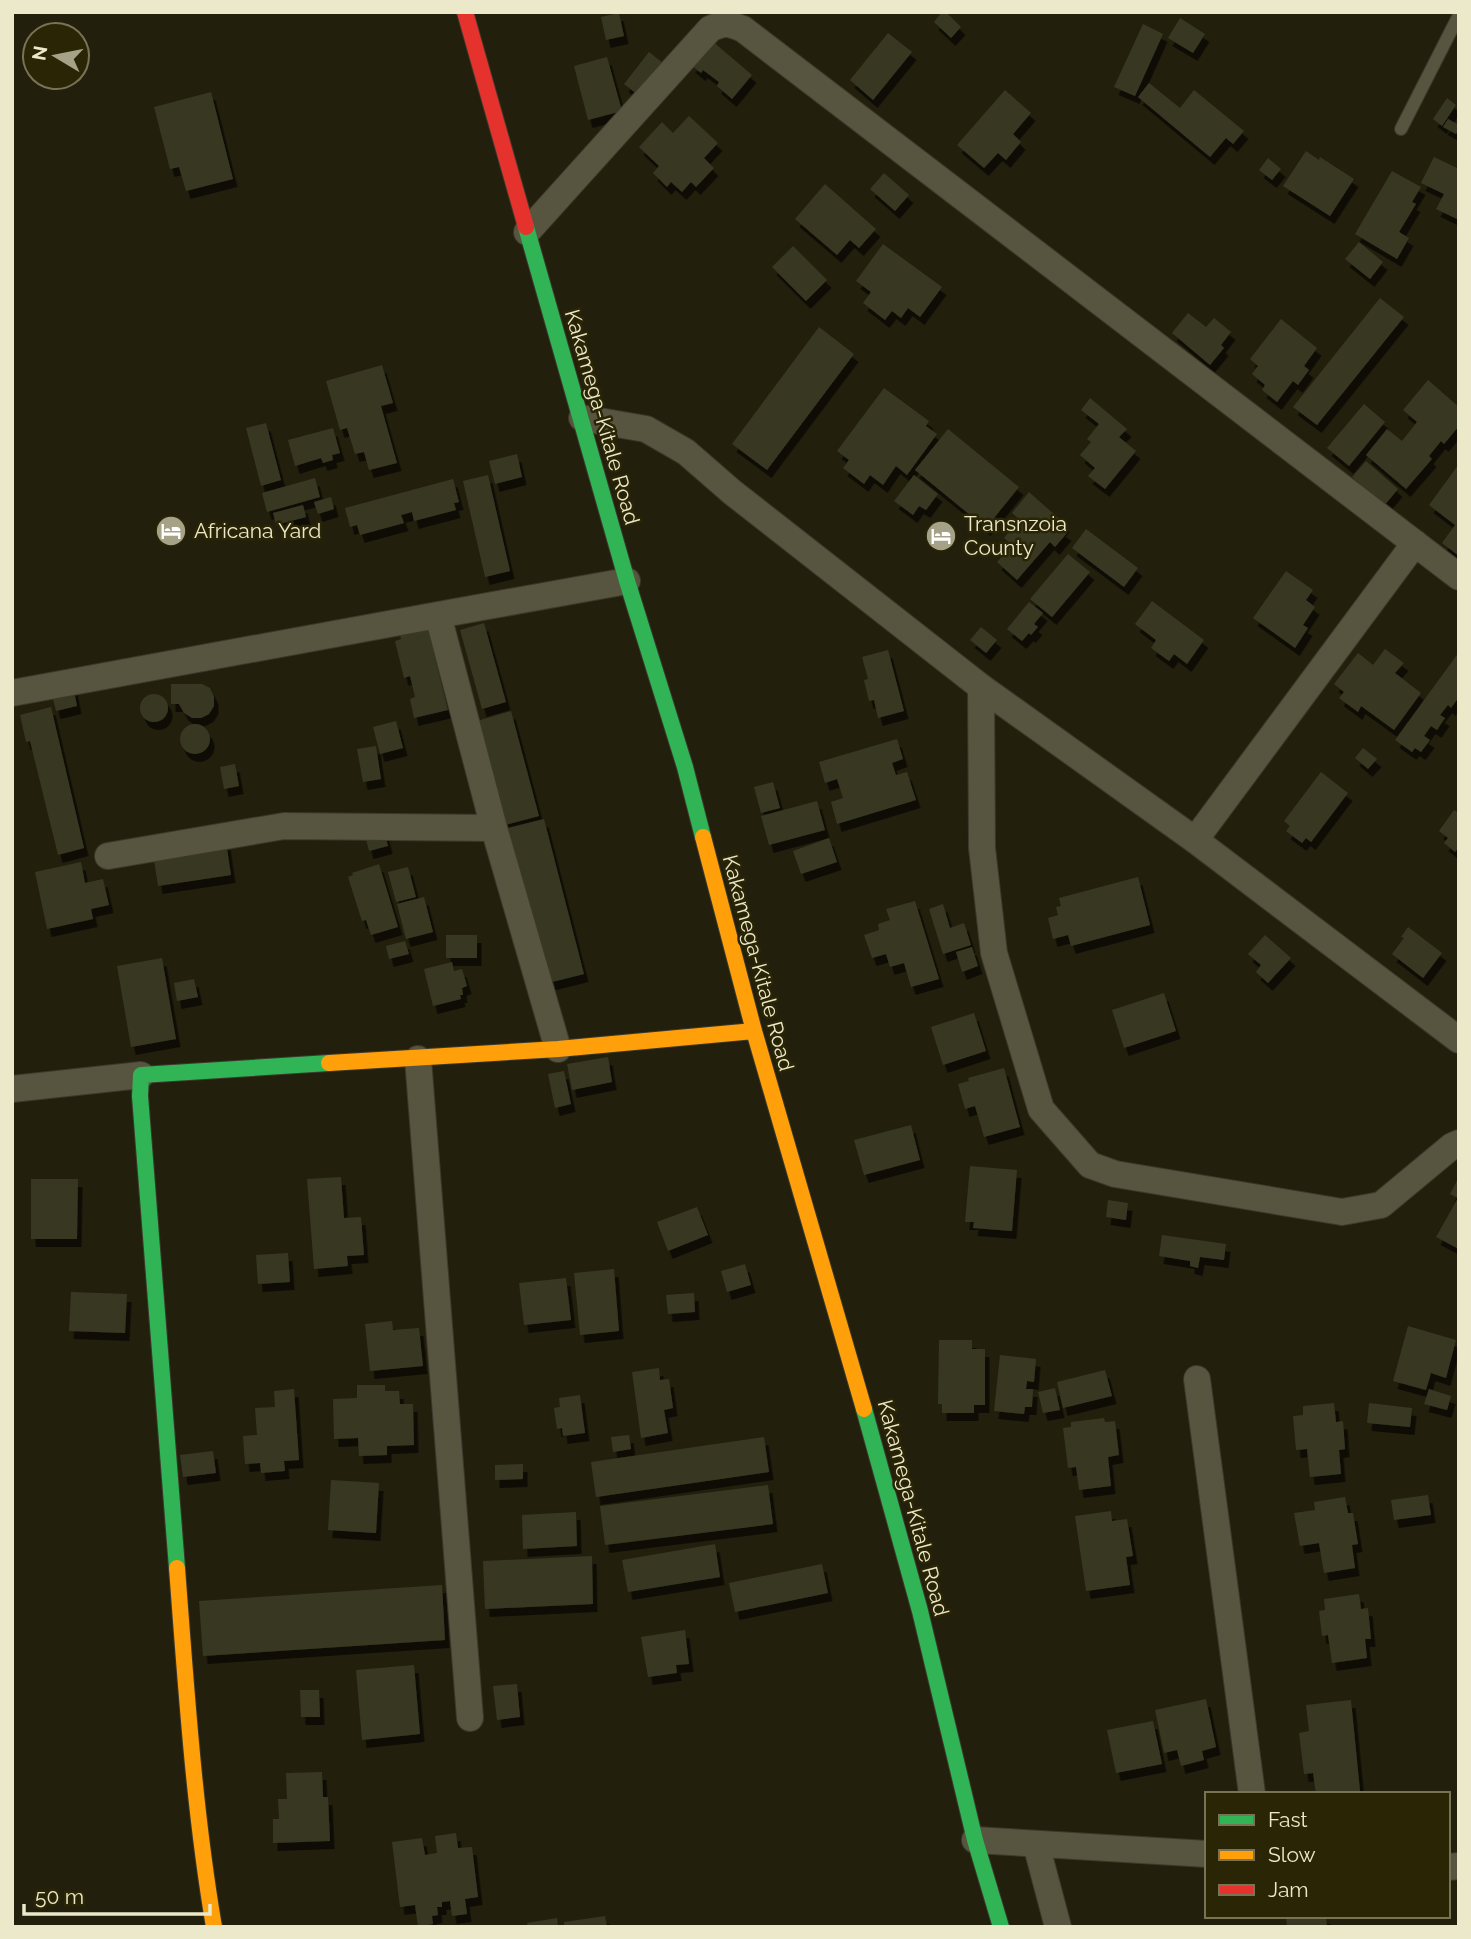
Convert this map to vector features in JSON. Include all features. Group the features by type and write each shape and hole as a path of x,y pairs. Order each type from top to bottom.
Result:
{"main road":[{"name":"Kakamega-Kitale Road","path":"466,12 627,581 685,767 754,1031 920,1611 975,1840 1001,1927"},
{"path":"214,1927 207,1885 185,1675 140,1096 141,1076 558,1049 754,1031"}],"street":[{"path":"527,232 710,29 730,23 743,29 1459,578"},
{"path":"582,418 646,429 686,452 732,492 981,687 1195,840 1459,1040"},
{"path":"1195,840 1415,543"},
{"path":"12,693 627,581"},
{"path":"438,615 494,828 558,1049"},
{"path":"981,687 982,848 994,953 1041,1109 1090,1165 1115,1174 1342,1212 1381,1205 1451,1146 1459,1143"},
{"path":"108,856 284,826 494,828"},
{"path":"418,1059 470,1718"},
{"path":"12,1089 141,1076"},
{"path":"1197,1379 1252,1792"},
{"path":"975,1840 1205,1854"},
{"path":"1036,1844 1058,1927"}],"lane":[{"path":"1401,129 1459,15"}],"building":[{"path":"942,12 946,12 961,27 951,38 934,22"},
{"path":"619,13 624,36 606,40 601,17"},
{"path":"1180,18 1205,34 1193,53 1168,38"},
{"path":"1143,24 1163,34 1135,96 1114,87"},
{"path":"888,33 912,52 873,100 850,80"},
{"path":"711,40 752,75 732,99 717,86 719,82 691,65"},
{"path":"649,52 663,63 638,95 624,84"},
{"path":"607,57 622,111 588,120 574,66"},
{"path":"1149,83 1180,108 1194,90 1244,131 1233,144 1226,138 1210,157 1138,97"},
{"path":"1005,90 1031,113 1013,134 1021,142 1006,160 998,153 984,168 957,145"},
{"path":"211,92 233,179 186,191 179,167 170,169 154,107"},
{"path":"1447,98 1456,105 1442,126 1433,119"},
{"path":"689,116 718,143 704,158 714,168 696,187 691,182 682,192 671,182 667,187 653,173 659,166 639,147 662,122 673,133"},
{"path":"1448,119 1459,125 1456,134 1443,127"},
{"path":"1306,151 1354,179 1330,216 1283,186"},
{"path":"1434,157 1459,169 1459,220 1436,209 1444,194 1421,183"},
{"path":"1268,158 1281,169 1272,180 1259,170"},
{"path":"1392,171 1421,187 1412,202 1416,204 1399,232 1409,238 1397,259 1355,234"},
{"path":"884,173 909,195 895,211 870,189"},
{"path":"825,184 876,229 859,248 850,240 837,255 795,219"},
{"path":"1359,242 1383,262 1370,279 1345,259"},
{"path":"883,244 942,287 920,317 908,308 901,318 892,311 885,320 863,303 871,292 856,281"},
{"path":"793,246 827,280 806,301 772,267"},
{"path":"1380,298 1404,317 1317,425 1293,407"},
{"path":"1188,313 1206,327 1214,318 1231,332 1221,345 1224,348 1210,365 1172,333"},
{"path":"1281,319 1317,348 1304,366 1309,370 1298,385 1293,381 1277,402 1262,390 1265,385 1252,374 1258,366 1250,359"},
{"path":"819,327 854,354 767,470 732,444"},
{"path":"382,365 393,403 381,406 397,463 369,470 364,452 355,454 347,428 340,430 326,381"},
{"path":"1428,380 1459,407 1459,426 1444,444 1441,441 1429,456 1432,459 1406,489 1366,455 1387,429 1402,441 1417,422 1403,410"},
{"path":"884,388 929,421 926,426 937,434 907,475 896,466 883,485 870,475 864,484 843,468 849,460 837,451"},
{"path":"1090,398 1127,429 1119,437 1136,451 1105,489 1088,476 1095,468 1080,455 1091,442 1087,439 1099,424 1081,410"},
{"path":"1364,404 1385,422 1349,466 1327,448"},
{"path":"266,423 281,480 261,486 246,428"},
{"path":"333,428 340,453 332,455 333,460 323,463 321,458 295,466 288,440"},
{"path":"948,429 1019,487 986,528 915,470"},
{"path":"517,454 522,477 495,484 489,461"},
{"path":"1366,461 1398,489 1384,506 1352,477"},
{"path":"1459,464 1459,556 1442,543 1455,525 1429,505"},
{"path":"488,475 510,571 485,577 463,481"},
{"path":"914,475 938,494 926,510 919,506 913,515 894,501"},
{"path":"315,478 320,497 267,512 262,493"},
{"path":"453,479 459,502 454,503 456,510 414,521 412,512 401,515 404,523 360,535 357,525 350,527 345,508"},
{"path":"1029,492 1065,524 1061,529 1067,533 1055,547 1050,542 1017,580 997,562 1012,545 1004,538 1019,519 1012,513"},
{"path":"331,497 334,509 318,514 314,502"},
{"path":"303,505 306,517 276,525 273,513"},
{"path":"1086,529 1138,568 1124,587 1072,548"},
{"path":"1068,554 1090,572 1052,617 1030,599"},
{"path":"1286,571 1313,590 1306,600 1315,607 1303,625 1308,628 1295,648 1253,618"},
{"path":"1152,601 1204,640 1187,664 1174,654 1169,661 1151,648 1156,640 1135,624"},
{"path":"1029,602 1043,613 1034,624 1038,627 1022,641 1007,629"},
{"path":"426,622 448,710 414,718 410,699 415,697 410,676 404,678 395,641 401,639 398,629"},
{"path":"484,623 506,702 482,709 460,630"},
{"path":"981,627 997,640 986,653 970,640"},
{"path":"1385,649 1404,663 1395,673 1421,693 1394,730 1361,706 1358,712 1339,698 1344,692 1334,684 1358,653 1373,665"},
{"path":"888,650 904,711 878,718 874,700 869,701 864,680 868,679 862,657"},
{"path":"1459,652 1459,697 1451,708 1448,705 1440,715 1445,718 1437,730 1431,726 1424,736 1430,740 1421,752 1415,748 1412,752 1395,740"},
{"path":"171,684 202,684 210,688 214,706 209,714 192,718 184,713 179,704 171,704"},
{"path":"73,686 77,706 56,711 51,691"},
{"path":"154,694 164,698 168,708 164,718 154,722 144,718 140,708 144,698"},
{"path":"51,707 84,848 58,855 30,741 26,742 20,715"},
{"path":"511,711 539,816 505,825 477,721"},
{"path":"396,721 403,748 380,754 373,727"},
{"path":"195,724 201,725 209,733 209,745 201,753 195,754 189,753 181,745 180,739 181,733 189,725"},
{"path":"897,739 903,759 892,763 896,775 907,772 916,800 837,824 831,802 843,798 837,779 825,783 819,762"},
{"path":"376,746 381,779 363,782 357,749"},
{"path":"1363,748 1377,759 1368,769 1355,758"},
{"path":"235,764 239,786 224,789 220,767"},
{"path":"1321,772 1348,793 1311,842 1306,838 1302,843 1286,831 1290,826 1284,821"},
{"path":"773,782 780,808 761,813 754,787"},
{"path":"817,801 825,830 769,845 761,816"},
{"path":"1454,810 1459,813 1459,847 1455,852 1444,843 1448,838 1439,831"},
{"path":"544,819 584,974 548,983 508,828"},
{"path":"384,830 388,846 369,851 365,835"},
{"path":"829,838 837,862 801,874 793,851"},
{"path":"226,842 231,875 158,886 153,853"},
{"path":"81,862 85,883 103,879 109,905 91,909 93,919 47,929 35,872"},
{"path":"379,864 398,927 371,935 366,920 362,921 348,877 353,875 352,873"},
{"path":"408,867 416,897 396,902 388,872"},
{"path":"1138,877 1150,925 1071,946 1068,935 1053,939 1048,918 1058,915 1056,907 1061,906 1059,898"},
{"path":"424,897 433,932 406,939 397,904"},
{"path":"915,901 939,979 911,987 904,963 890,967 886,954 872,958 864,935 879,930 878,924 890,920 886,909"},
{"path":"943,904 950,928 964,923 971,945 943,954 929,909"},
{"path":"1408,927 1442,953 1423,978 1392,954 1404,938 1401,937"},
{"path":"446,935 477,935 477,958 446,958"},
{"path":"1265,935 1291,958 1268,983 1256,972 1261,965 1248,954"},
{"path":"405,941 409,954 389,959 386,946"},
{"path":"972,947 978,966 962,972 956,952"},
{"path":"162,958 176,1039 131,1047 117,966"},
{"path":"452,962 454,971 462,969 467,986 462,988 461,999 433,1006 424,969"},
{"path":"194,979 198,997 177,1001 174,983"},
{"path":"1164,993 1176,1031 1124,1048 1112,1010"},
{"path":"974,1013 986,1051 943,1065 931,1027"},
{"path":"608,1057 612,1082 572,1090 567,1064"},
{"path":"1004,1068 1020,1127 984,1137 975,1106 965,1109 958,1084 969,1081 968,1078"},
{"path":"564,1071 571,1104 555,1108 548,1074"},
{"path":"911,1125 920,1160 864,1175 854,1140"},
{"path":"970,1166 1017,1170 1012,1231 973,1228 974,1222 965,1222"},
{"path":"341,1177 344,1218 361,1217 364,1255 347,1256 348,1266 314,1269 307,1179"},
{"path":"1459,1177 1457,1248 1436,1237 1458,1198 1450,1194"},
{"path":"31,1179 78,1179 77,1239 31,1239"},
{"path":"1108,1200 1128,1203 1126,1220 1106,1217"},
{"path":"697,1207 708,1235 668,1251 657,1222"},
{"path":"1162,1235 1226,1244 1224,1260 1200,1257 1198,1268 1190,1266 1190,1261 1159,1256"},
{"path":"288,1253 290,1282 258,1284 256,1255"},
{"path":"745,1264 751,1285 727,1292 721,1271"},
{"path":"614,1269 619,1331 580,1335 574,1273"},
{"path":"566,1278 571,1320 524,1325 519,1283"},
{"path":"71,1292 127,1294 125,1333 69,1331"},
{"path":"694,1293 695,1312 668,1314 666,1295"},
{"path":"392,1321 393,1330 419,1328 423,1366 370,1371 365,1324"},
{"path":"1408,1326 1456,1340 1446,1378 1431,1373 1426,1390 1393,1381"},
{"path":"939,1340 972,1340 972,1349 985,1349 985,1405 974,1405 974,1413 942,1413 942,1404 938,1404"},
{"path":"1000,1355 1036,1359 1034,1382 1027,1381 1026,1389 1033,1389 1032,1407 1025,1407 1024,1414 994,1411"},
{"path":"659,1368 660,1380 669,1379 673,1408 664,1410 668,1433 641,1438 632,1372"},
{"path":"1105,1370 1112,1396 1063,1408 1057,1382"},
{"path":"357,1385 385,1385 385,1391 399,1391 400,1404 413,1404 414,1445 387,1446 387,1455 359,1456 358,1438 334,1439 333,1399 357,1398"},
{"path":"1055,1388 1060,1410 1043,1413 1038,1392"},
{"path":"294,1389 299,1460 284,1461 285,1471 261,1473 260,1463 245,1464 243,1436 257,1435 255,1408 275,1407 274,1391"},
{"path":"1429,1389 1451,1396 1447,1410 1424,1404"},
{"path":"580,1395 585,1433 563,1436 562,1428 557,1429 554,1408 560,1407 559,1398"},
{"path":"1334,1403 1336,1422 1343,1421 1345,1449 1339,1450 1341,1474 1310,1477 1307,1449 1296,1450 1293,1416 1303,1415 1303,1406"},
{"path":"1369,1403 1412,1408 1410,1427 1367,1423"},
{"path":"1104,1418 1105,1422 1115,1421 1119,1455 1108,1457 1111,1486 1079,1490 1076,1467 1068,1468 1063,1428 1071,1427 1071,1422"},
{"path":"629,1435 631,1449 613,1452 611,1437"},
{"path":"764,1437 769,1472 596,1497 591,1462"},
{"path":"213,1451 216,1473 183,1477 180,1455"},
{"path":"523,1464 523,1479 495,1480 495,1465"},
{"path":"331,1480 379,1483 376,1533 328,1530"},
{"path":"768,1485 773,1524 605,1545 600,1506"},
{"path":"1428,1495 1431,1515 1394,1520 1391,1500"},
{"path":"1345,1497 1348,1513 1353,1513 1358,1544 1352,1545 1355,1568 1324,1573 1319,1543 1300,1546 1294,1513 1315,1510 1314,1502"},
{"path":"1111,1511 1112,1521 1127,1519 1133,1556 1126,1557 1130,1585 1086,1591 1075,1516"},
{"path":"576,1512 577,1546 523,1549 522,1515"},
{"path":"715,1544 720,1577 628,1592 622,1560"},
{"path":"592,1556 593,1604 485,1609 483,1561"},
{"path":"822,1564 828,1593 735,1612 729,1583"},
{"path":"442,1585 445,1640 203,1656 199,1601"},
{"path":"1359,1594 1361,1609 1368,1608 1371,1639 1365,1639 1367,1658 1332,1663 1328,1635 1322,1636 1319,1611 1325,1610 1324,1599"},
{"path":"685,1630 689,1664 676,1665 677,1673 648,1677 641,1637"},
{"path":"414,1665 420,1734 362,1740 356,1670"},
{"path":"517,1684 520,1717 497,1720 493,1686"},
{"path":"300,1690 319,1690 320,1717 301,1717"},
{"path":"1206,1699 1216,1747 1202,1751 1204,1760 1181,1766 1177,1750 1164,1753 1155,1710"},
{"path":"1351,1700 1360,1791 1316,1792 1313,1773 1304,1774 1299,1733 1309,1731 1306,1705"},
{"path":"1153,1721 1162,1764 1116,1773 1107,1730"},
{"path":"322,1772 323,1797 328,1797 330,1841 273,1843 273,1819 279,1819 278,1799 287,1799 286,1773"},
{"path":"456,1833 458,1848 472,1847 478,1897 465,1899 467,1914 452,1916 450,1901 442,1902 442,1907 437,1907 438,1915 432,1916 433,1924 418,1927 415,1905 400,1907 392,1842 422,1838 425,1855 437,1853 435,1836"},
{"path":"605,1916 607,1927 564,1927 564,1922"},
{"path":"557,1918 558,1927 528,1927 527,1923"},
{"path":"1286,1918 1326,1918 1327,1927 1287,1927"}],"traffic: fast":[{"path":"526,227 627,581 685,767 703,837"},
{"path":"177,1568 140,1096 141,1075 329,1063"},
{"path":"864,1409 920,1611 975,1840 1001,1927"}],"traffic: slow":[{"path":"703,837 754,1031 864,1409"},
{"path":"329,1063 558,1049 754,1031"},
{"path":"177,1568 196,1793 214,1927"}],"traffic: jam":[{"path":"465,12 526,227"}],"place":[{"name":"Africana Yard","path":"171,531"},
{"name":"Transnzoia County","path":"941,536"}]}
